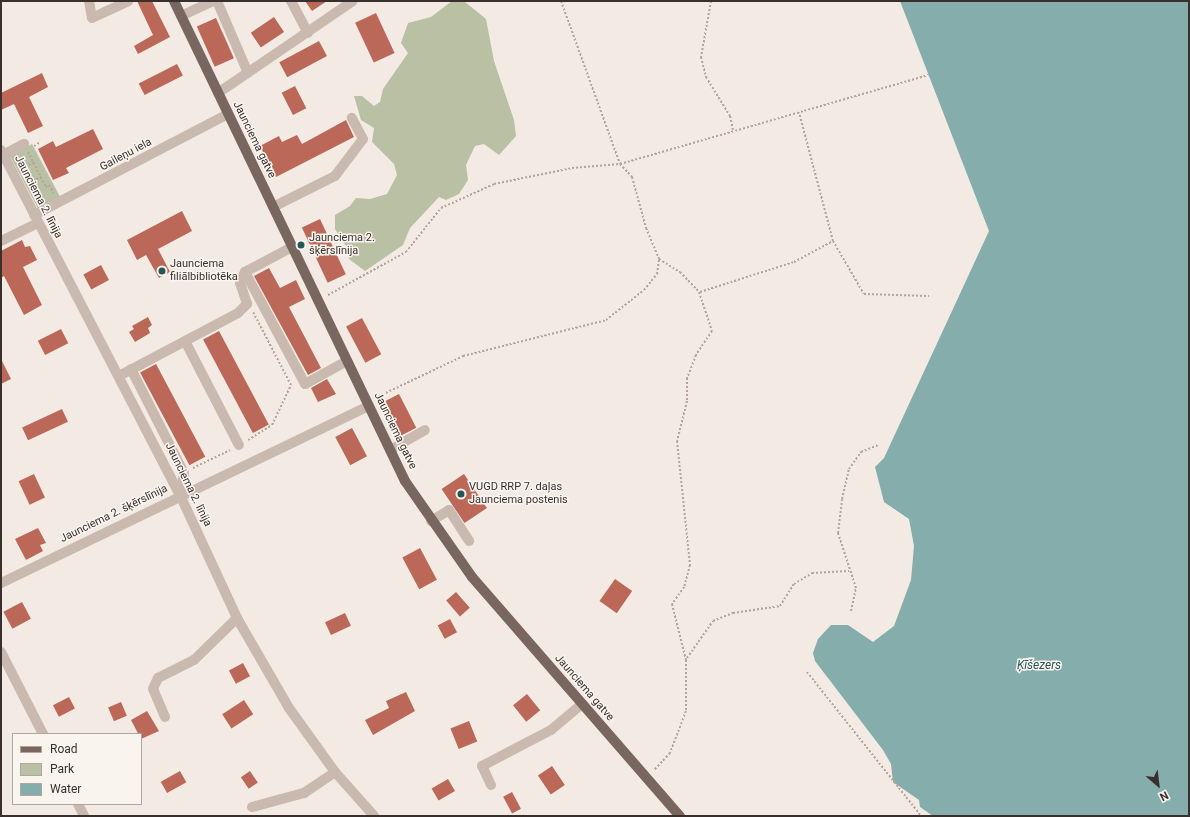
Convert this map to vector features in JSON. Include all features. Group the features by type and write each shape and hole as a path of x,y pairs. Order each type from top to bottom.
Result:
{"main road":[{"name":"Jaunciema gatve","path":"174,1 390,450 431,521 472,578 680,816"}],"street":[{"path":"89,1 92,18 128,1"},
{"path":"181,16 213,1"},
{"path":"217,1 248,73"},
{"path":"291,1 308,33"},
{"path":"218,93 308,33 350,2"},
{"name":"Gaileņu iela","path":"1,241 36,219 228,114"},
{"path":"273,207 335,176 363,139 352,118"},
{"path":"2,153 24,144"},
{"name":"Jaunciema 2. līnija","path":"2,153 180,494 237,618 289,708 335,772 374,816"},
{"path":"119,376 238,313 247,304 240,283 245,272 292,247"},
{"path":"245,272 305,384 347,361"},
{"path":"185,341 239,445"},
{"path":"131,369 184,472 180,494"},
{"name":"Jaunciema 2. šķērslīnija","path":"1,583 180,494 368,404"},
{"path":"390,450 425,430"},
{"path":"431,521 449,510 469,541"},
{"path":"165,717 153,689 158,678 194,660 237,618"},
{"path":"1,652 42,733"},
{"path":"491,785 482,766 550,730 582,704"},
{"path":"252,807 304,793 335,772"},
{"path":"78,805 84,816"}],"path":[{"path":"561,1 620,164 632,177 646,228 660,259 680,272 699,292 712,331 696,354 687,378 687,401 677,442 690,565 684,587 672,604 686,660 686,711 670,753 646,777"},
{"path":"711,1 701,57 706,77 730,116 733,130"},
{"path":"318,300 406,252 441,208 466,195 524,176 620,164 733,130 928,75"},
{"path":"799,112 833,241 864,294 929,296"},
{"path":"24,144 41,177 56,198"},
{"path":"34,162 25,166 32,181 41,177"},
{"path":"699,292 794,262 833,241"},
{"path":"368,404 463,356 606,320 644,290 657,274 660,259"},
{"path":"184,472 239,445 272,425 292,385 247,304"},
{"path":"851,611 856,588 849,571 838,533 842,499 849,469 861,452 878,444"},
{"path":"686,660 713,621 733,613 780,606 794,584 812,573 849,571"},
{"path":"807,672 921,816"}],"green space":[{"path":"452,1 465,2 486,19 494,61 514,120 516,136 499,155 484,144 475,146 466,165 468,180 459,194 446,200 439,197 410,228 403,245 365,271 349,259 346,246 335,229 335,215 350,206 356,198 370,199 387,194 397,175 394,164 372,142 374,128 361,120 354,96 362,96 374,106 380,102 383,89 408,53 401,43 408,23 431,17"},
{"path":"32,144 60,197 38,209 10,156"}],"water":[{"name":"Ķīšezers","path":"900,1 1189,1 1189,816 933,816 920,807 919,800 893,782 891,764 883,750 815,661 813,653 818,639 831,625 848,625 873,642 894,626 911,580 914,546 909,519 884,502 875,467 884,458 989,231"}],"building":[{"path":"137,1 152,1 170,37 138,54 134,46 153,35"},
{"path":"305,1 327,1 312,11"},
{"path":"376,13 395,53 374,63 355,23"},
{"path":"274,17 284,32 261,48 251,33"},
{"path":"216,18 234,58 215,67 197,27"},
{"path":"319,41 327,56 287,77 279,62"},
{"path":"177,64 183,76 145,95 139,84"},
{"path":"42,73 48,87 29,97 43,126 28,133 14,104 1,110 1,93"},
{"path":"295,86 306,108 293,115 282,93"},
{"path":"346,120 354,137 276,177 260,146 279,136 282,142 297,135 302,144"},
{"path":"93,129 103,149 66,168 69,173 53,180 38,149 53,141 56,147"},
{"path":"182,211 192,231 158,249 170,272 159,278 146,255 137,260 127,240"},
{"path":"320,219 346,274 328,283 302,227"},
{"path":"22,240 25,247 30,246 37,260 23,267 42,305 24,315 4,276 1,278 1,251"},
{"path":"101,265 109,280 91,289 83,274"},
{"path":"269,268 280,288 296,280 305,299 289,307 321,368 308,375 254,276"},
{"path":"148,317 152,325 148,328 150,333 135,342 129,332 134,329 132,326"},
{"path":"362,318 381,354 365,363 346,326"},
{"path":"61,329 68,343 45,355 38,341"},
{"path":"219,331 269,425 253,433 203,339"},
{"path":"1,359 11,379 1,384"},
{"path":"156,364 205,457 189,465 140,372"},
{"path":"327,379 336,394 318,402 311,388"},
{"path":"399,394 416,428 400,436 383,402"},
{"path":"62,409 68,422 28,440 22,428"},
{"path":"352,428 367,456 350,465 335,437"},
{"path":"34,474 45,498 30,505 19,481"},
{"name":"VUGD RRP 7. daļas Jaunciema postenis","path":"464,474 487,508 465,523 442,489"},
{"path":"38,528 46,543 40,545 43,551 26,560 15,539"},
{"path":"420,548 437,580 419,589 402,557"},
{"path":"615,579 632,591 617,613 600,601"},
{"path":"456,592 470,608 460,616 446,601"},
{"path":"22,602 31,619 12,629 3,612"},
{"path":"345,613 351,626 331,635 325,622"},
{"path":"450,619 457,632 445,639 438,626"},
{"path":"243,663 250,676 236,684 229,671"},
{"path":"406,692 415,711 373,735 365,720 389,708 386,701"},
{"path":"527,694 540,710 526,722 513,705"},
{"path":"69,697 75,709 59,717 53,705"},
{"path":"244,700 253,714 231,728 222,714"},
{"path":"121,702 127,716 114,721 108,707"},
{"path":"147,711 159,731 142,739 142,733 138,733 131,720"},
{"path":"469,721 477,741 459,749 450,728"},
{"path":"552,766 565,785 551,795 538,776"},
{"path":"180,771 186,782 167,793 161,782"},
{"path":"250,771 258,783 249,789 241,777"},
{"path":"448,779 455,791 439,801 432,788"},
{"path":"512,792 521,809 512,813 503,797"}],"place":[{"name":"Jaunciema 2. šķērslīnija","path":"301,245"},
{"name":"Jaunciema filiālbibliotēka","path":"162,271"},
{"name":"VUGD RRP 7. daļas Jaunciema postenis","path":"461,494"}]}
